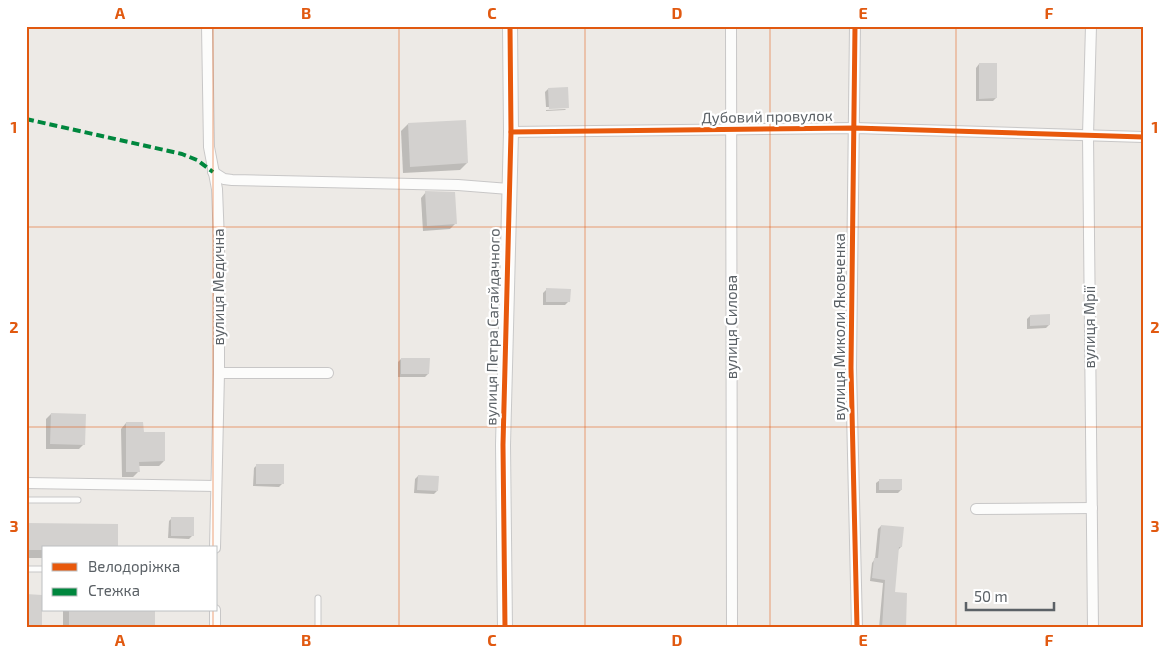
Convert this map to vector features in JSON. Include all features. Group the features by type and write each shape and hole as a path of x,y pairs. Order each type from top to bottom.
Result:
{"street":[{"name":"вулиця Медична","path":"207,26 209,147 217,189 219,223 216,546"},
{"name":"вулиця Петра Сагайдачного","path":"504,628 503,445 511,132 510,26"},
{"name":"вулиця Силова","path":"731,26 732,628"},
{"name":"вулиця Миколи Яковченка","path":"855,26 851,368 857,628"},
{"name":"вулиця Мрії","path":"1091,26 1088,135 1093,628"},
{"name":"Дубовий провулок","path":"511,132 855,128 1143,137"},
{"path":"213,172 224,179 232,180 509,189"},
{"path":"219,373 328,373"},
{"path":"26,483 216,486"},
{"path":"976,509 1092,508"},
{"path":"215,612 215,628"}],"lane":[{"path":"26,500 78,500"},
{"path":"26,570 42,569"},
{"path":"318,598 318,628"}],"building":[{"path":"979,63 997,63 997,98 979,99"},
{"path":"568,87 569,108 549,109 548,88"},
{"path":"466,120 468,163 410,167 408,123"},
{"path":"425,191 455,192 457,224 427,226"},
{"path":"546,288 571,289 570,302 546,302"},
{"path":"1050,314 1050,325 1030,326 1030,315"},
{"path":"401,358 430,358 429,374 401,374"},
{"path":"51,413 86,414 85,445 50,444"},
{"path":"126,422 143,422 144,432 165,432 165,461 139,462 140,472 126,472"},
{"path":"256,464 284,464 284,484 256,484"},
{"path":"418,475 439,476 438,491 417,490"},
{"path":"879,479 902,479 902,490 879,490"},
{"path":"171,517 194,517 194,536 171,536"},
{"path":"26,523 118,524 118,546 42,546 42,550 26,550"},
{"path":"881,525 904,527 902,547 899,547 895,592 907,593 906,628 882,628 885,580 872,578 874,558 878,558"},
{"path":"26,594 42,595 42,625 26,625"},
{"path":"69,612 155,612 155,628 69,625"}],"marked path":[{"path":"26,119 182,154 197,160 213,172"}],"cycle path":[{"path":"505,628 503,445 511,132 510,26"},
{"path":"855,26 851,368 857,628"},
{"path":"511,132 855,128 1143,137"}]}
